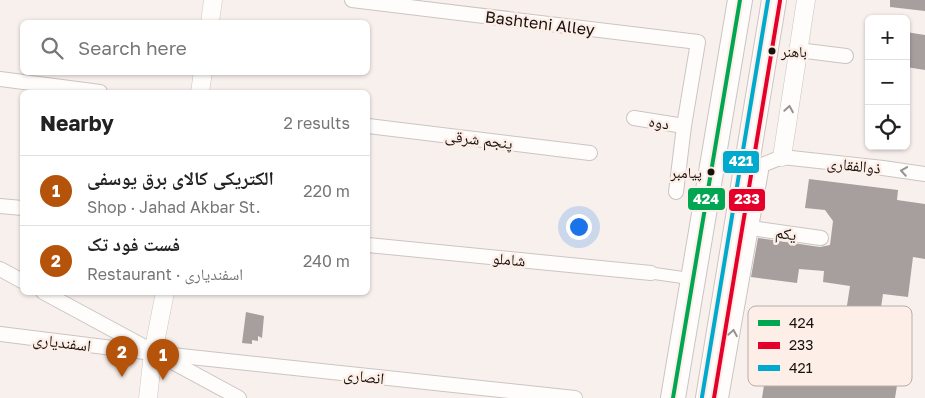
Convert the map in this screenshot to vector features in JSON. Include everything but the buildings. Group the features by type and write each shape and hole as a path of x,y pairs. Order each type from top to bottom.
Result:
{"highway":[{"path":"673,398 740,0"},
{"path":"708,398 774,0"}],"street":[{"path":"210,20 213,0"},
{"name":"Bashteni Alley","path":"352,0 698,42 684,126"},
{"path":"721,398 762,165 782,157 806,0"},
{"path":"798,50 846,56"},
{"path":"200,90 202,75"},
{"path":"0,79 85,90"},
{"name":"دوه","path":"634,118 684,126"},
{"name":"پنجم شرقی","path":"370,126 590,153"},
{"path":"676,192 684,126"},
{"name":"ذوالفقاری","path":"782,157 925,174"},
{"path":"0,206 20,208"},
{"name":"یکم","path":"752,228 821,238"},
{"name":"شاملو","path":"370,246 651,273"},
{"path":"0,269 20,280"},
{"path":"651,273 693,279"},
{"path":"48,295 239,398"},
{"path":"148,398 153,353 164,295"},
{"name":"اسفندیاری","path":"0,334 153,353"},
{"name":"انصاری","path":"153,353 575,398"}],"transit line":[{"name":"424","path":"673,398 740,0"},
{"name":"421","path":"702,397 768,0"},
{"name":"233","path":"714,398 780,1"}],"place":[{"name":"باهنر","path":"772,51"},
{"name":"پیامبر","path":"711,172"},
{"name":"فست فود تک","path":"122,377"},
{"name":"الکتریکی کالای برق یوسفی","path":"163,380"}]}
